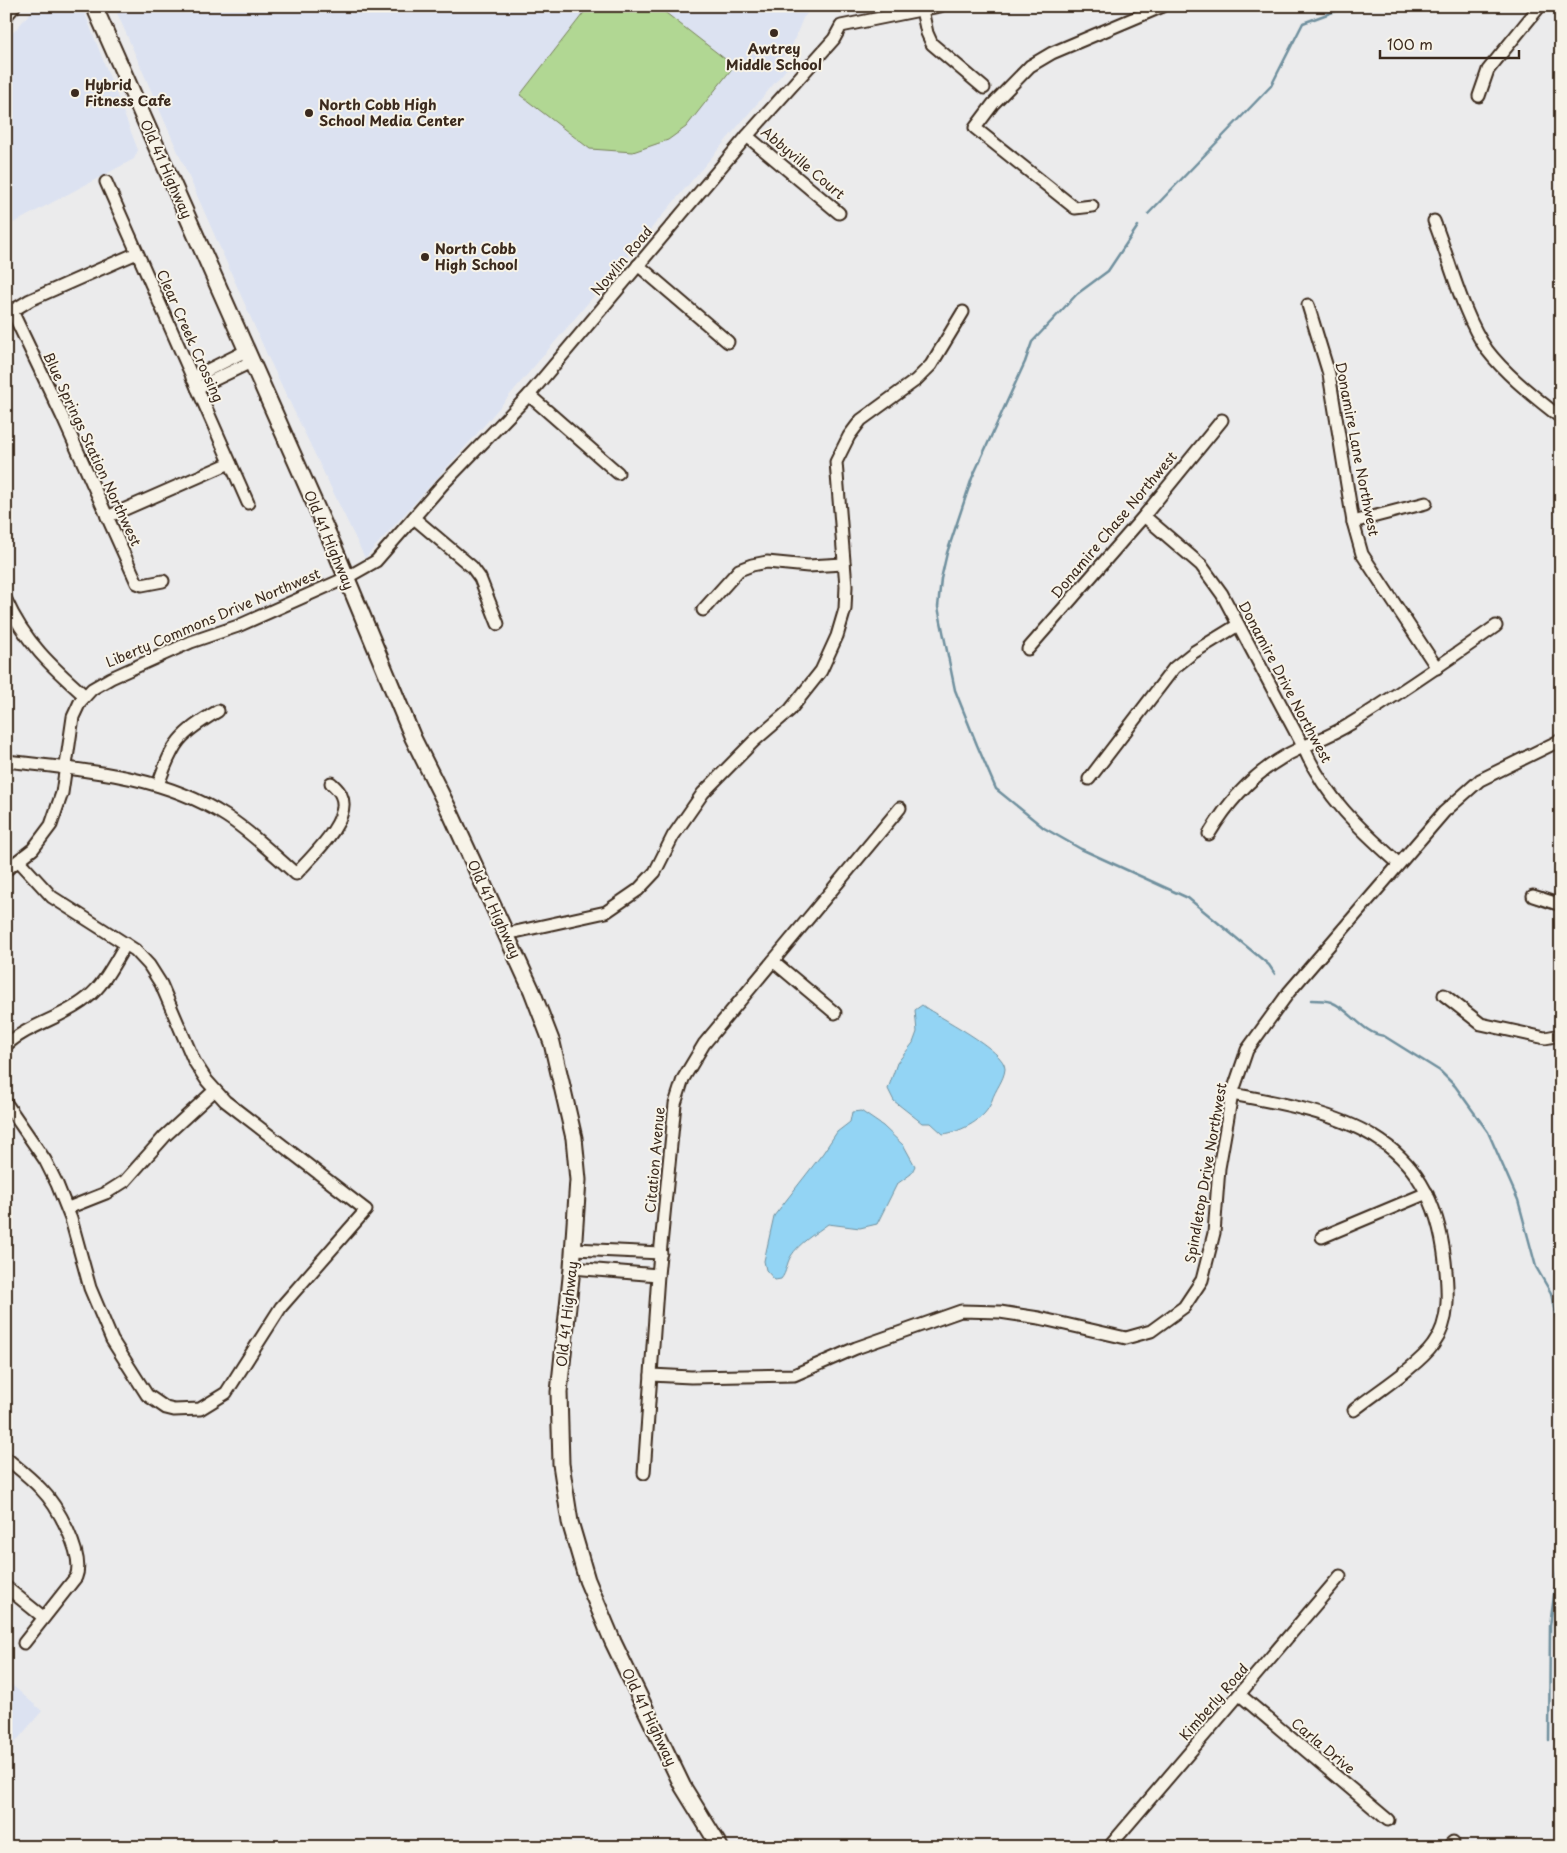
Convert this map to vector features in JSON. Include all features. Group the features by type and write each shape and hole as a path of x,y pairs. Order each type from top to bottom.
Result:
{"main road":[{"path":"6,13 12,6"},
{"name":"Old 41 Highway","path":"94,6 346,578 413,738 451,814 532,991 552,1043 574,1138 578,1180 574,1249 562,1351 558,1435 570,1522 588,1580 613,1642 684,1787 720,1847"}],"street":[{"name":"Nowlin Road","path":"346,578 376,562 414,518 529,395 747,136 834,39 841,26 940,6"},
{"path":"1092,206 1075,208 974,128 993,104 1030,66 1052,54 1163,6"},
{"path":"1479,96 1488,70 1540,6"},
{"path":"922,10 927,33 932,44 984,88"},
{"name":"Abbyville Court","path":"747,136 839,213"},
{"name":"Clear Creek Crossing","path":"106,182 248,503"},
{"path":"1434,221 1467,314 1484,344 1504,369 1561,418"},
{"path":"9,308 137,253"},
{"path":"638,265 728,342"},
{"name":"Donamire Lane Northwest","path":"1308,305 1330,374 1353,522 1362,554 1437,668"},
{"name":"Blue Springs Station Northwest","path":"9,308 108,517 137,583 142,585 163,580"},
{"path":"506,934 606,912 638,890 655,872 673,836 703,793 754,740 790,710 821,671 837,636 845,608 844,564 836,462 861,420 916,380 931,365 963,312"},
{"path":"195,383 248,357"},
{"path":"529,395 618,473"},
{"name":"Donamire Chase Northwest","path":"1028,649 1144,516 1222,420"},
{"path":"108,517 230,463"},
{"path":"1353,522 1426,504"},
{"name":"Donamire Drive Northwest","path":"1144,516 1201,565 1222,594 1304,748 1313,769 1341,810 1398,863"},
{"path":"414,518 472,567 480,578 498,624"},
{"path":"703,610 739,570 752,565 768,562 808,566 844,564"},
{"name":"Liberty Commons Drive Northwest","path":"6,870 19,861 39,842 51,825 62,793 71,725 76,709 92,689 111,678 191,642 238,626 346,578"},
{"path":"6,600 18,626 36,650 85,696"},
{"path":"1089,780 1174,668 1194,652 1238,625"},
{"path":"1209,834 1225,807 1246,785 1285,756 1348,726 1437,668 1496,626"},
{"path":"158,785 170,752 180,737 195,725 218,712"},
{"name":"Spindletop Drive Northwest","path":"651,1375 691,1377 794,1375 856,1348 961,1311 1000,1312 1039,1318 1126,1338 1151,1331 1184,1307 1202,1280 1214,1232 1219,1168 1232,1094 1247,1050 1289,992 1398,863 1444,812 1480,780 1561,740"},
{"path":"6,762 120,775 158,785 199,801 228,817 296,874 335,828 343,813 344,805 341,794 331,783"},
{"name":"Citation Avenue","path":"644,1473 658,1275 675,1104 683,1079 704,1044 900,808"},
{"path":"6,1103 45,1160 68,1208 90,1288 112,1340 147,1395 166,1408 182,1411 200,1409 226,1393 281,1307 366,1210 237,1111 215,1090 188,1051 156,974 143,957 52,897 19,861"},
{"path":"1533,896 1561,905"},
{"path":"6,1045 29,1029 68,1011 88,998 101,984 126,944"},
{"path":"773,961 835,1013"},
{"path":"1444,995 1481,1024 1545,1038 1561,1035"},
{"path":"68,1208 106,1193 125,1181 157,1144 215,1090"},
{"path":"1232,1094 1328,1115 1381,1140 1407,1161 1427,1193 1438,1218 1443,1240 1448,1288 1445,1321 1434,1345 1354,1410"},
{"path":"1322,1237 1427,1193"},
{"path":"574,1249 661,1253"},
{"path":"572,1268 658,1275"},
{"path":"6,1458 41,1488 56,1507 75,1551 78,1568 76,1577 24,1644"},
{"name":"Kimberly Road","path":"1109,1847 1340,1576"},
{"path":"6,1587 43,1618"},
{"name":"Carla Drive","path":"1240,1695 1388,1820"}],"shaded area":[{"path":"36,6 82,6 138,150 134,159 6,227 6,41"},
{"name":"North Cobb High School","path":"114,6 814,6 803,18 791,48 781,59 789,66 476,435 365,558 268,357"},
{"path":"6,1680 42,1711 6,1753"}],"green space":[{"path":"589,6 657,6 734,66 686,127 668,140 633,152 590,149 520,95"}],"water":[{"path":"922,1005 983,1043 1002,1061 1005,1069 985,1113 979,1119 958,1131 943,1134 931,1123 922,1123 894,1101 888,1089 897,1063 913,1043 917,1032 915,1010"},
{"path":"861,1111 883,1126 904,1146 915,1166 911,1174 897,1184 877,1224 860,1228 828,1224 794,1251 783,1276 781,1279 775,1280 766,1270 764,1261 774,1216 837,1132 850,1122 852,1112"}],"waterway":[{"path":"1148,214 1271,86 1303,23 1349,6"},
{"path":"1138,226 1108,271 1077,294 1032,342 1025,362 972,478 947,553 941,579 938,607 955,690 996,789 1044,828 1081,849 1188,898 1269,965 1275,974"},
{"path":"1311,1000 1329,1001 1345,1010 1369,1031 1384,1036 1440,1071 1455,1086 1488,1132 1518,1200 1536,1267 1551,1293 1558,1329 1561,1384"},
{"path":"1549,1740 1550,1626 1561,1543"}],"place":[{"name":"Awtrey Middle School","path":"774,33"},
{"name":"Hybrid Fitness Cafe","path":"75,93"},
{"name":"North Cobb High School Media Center","path":"309,113"},
{"name":"North Cobb High School","path":"425,257"}]}
